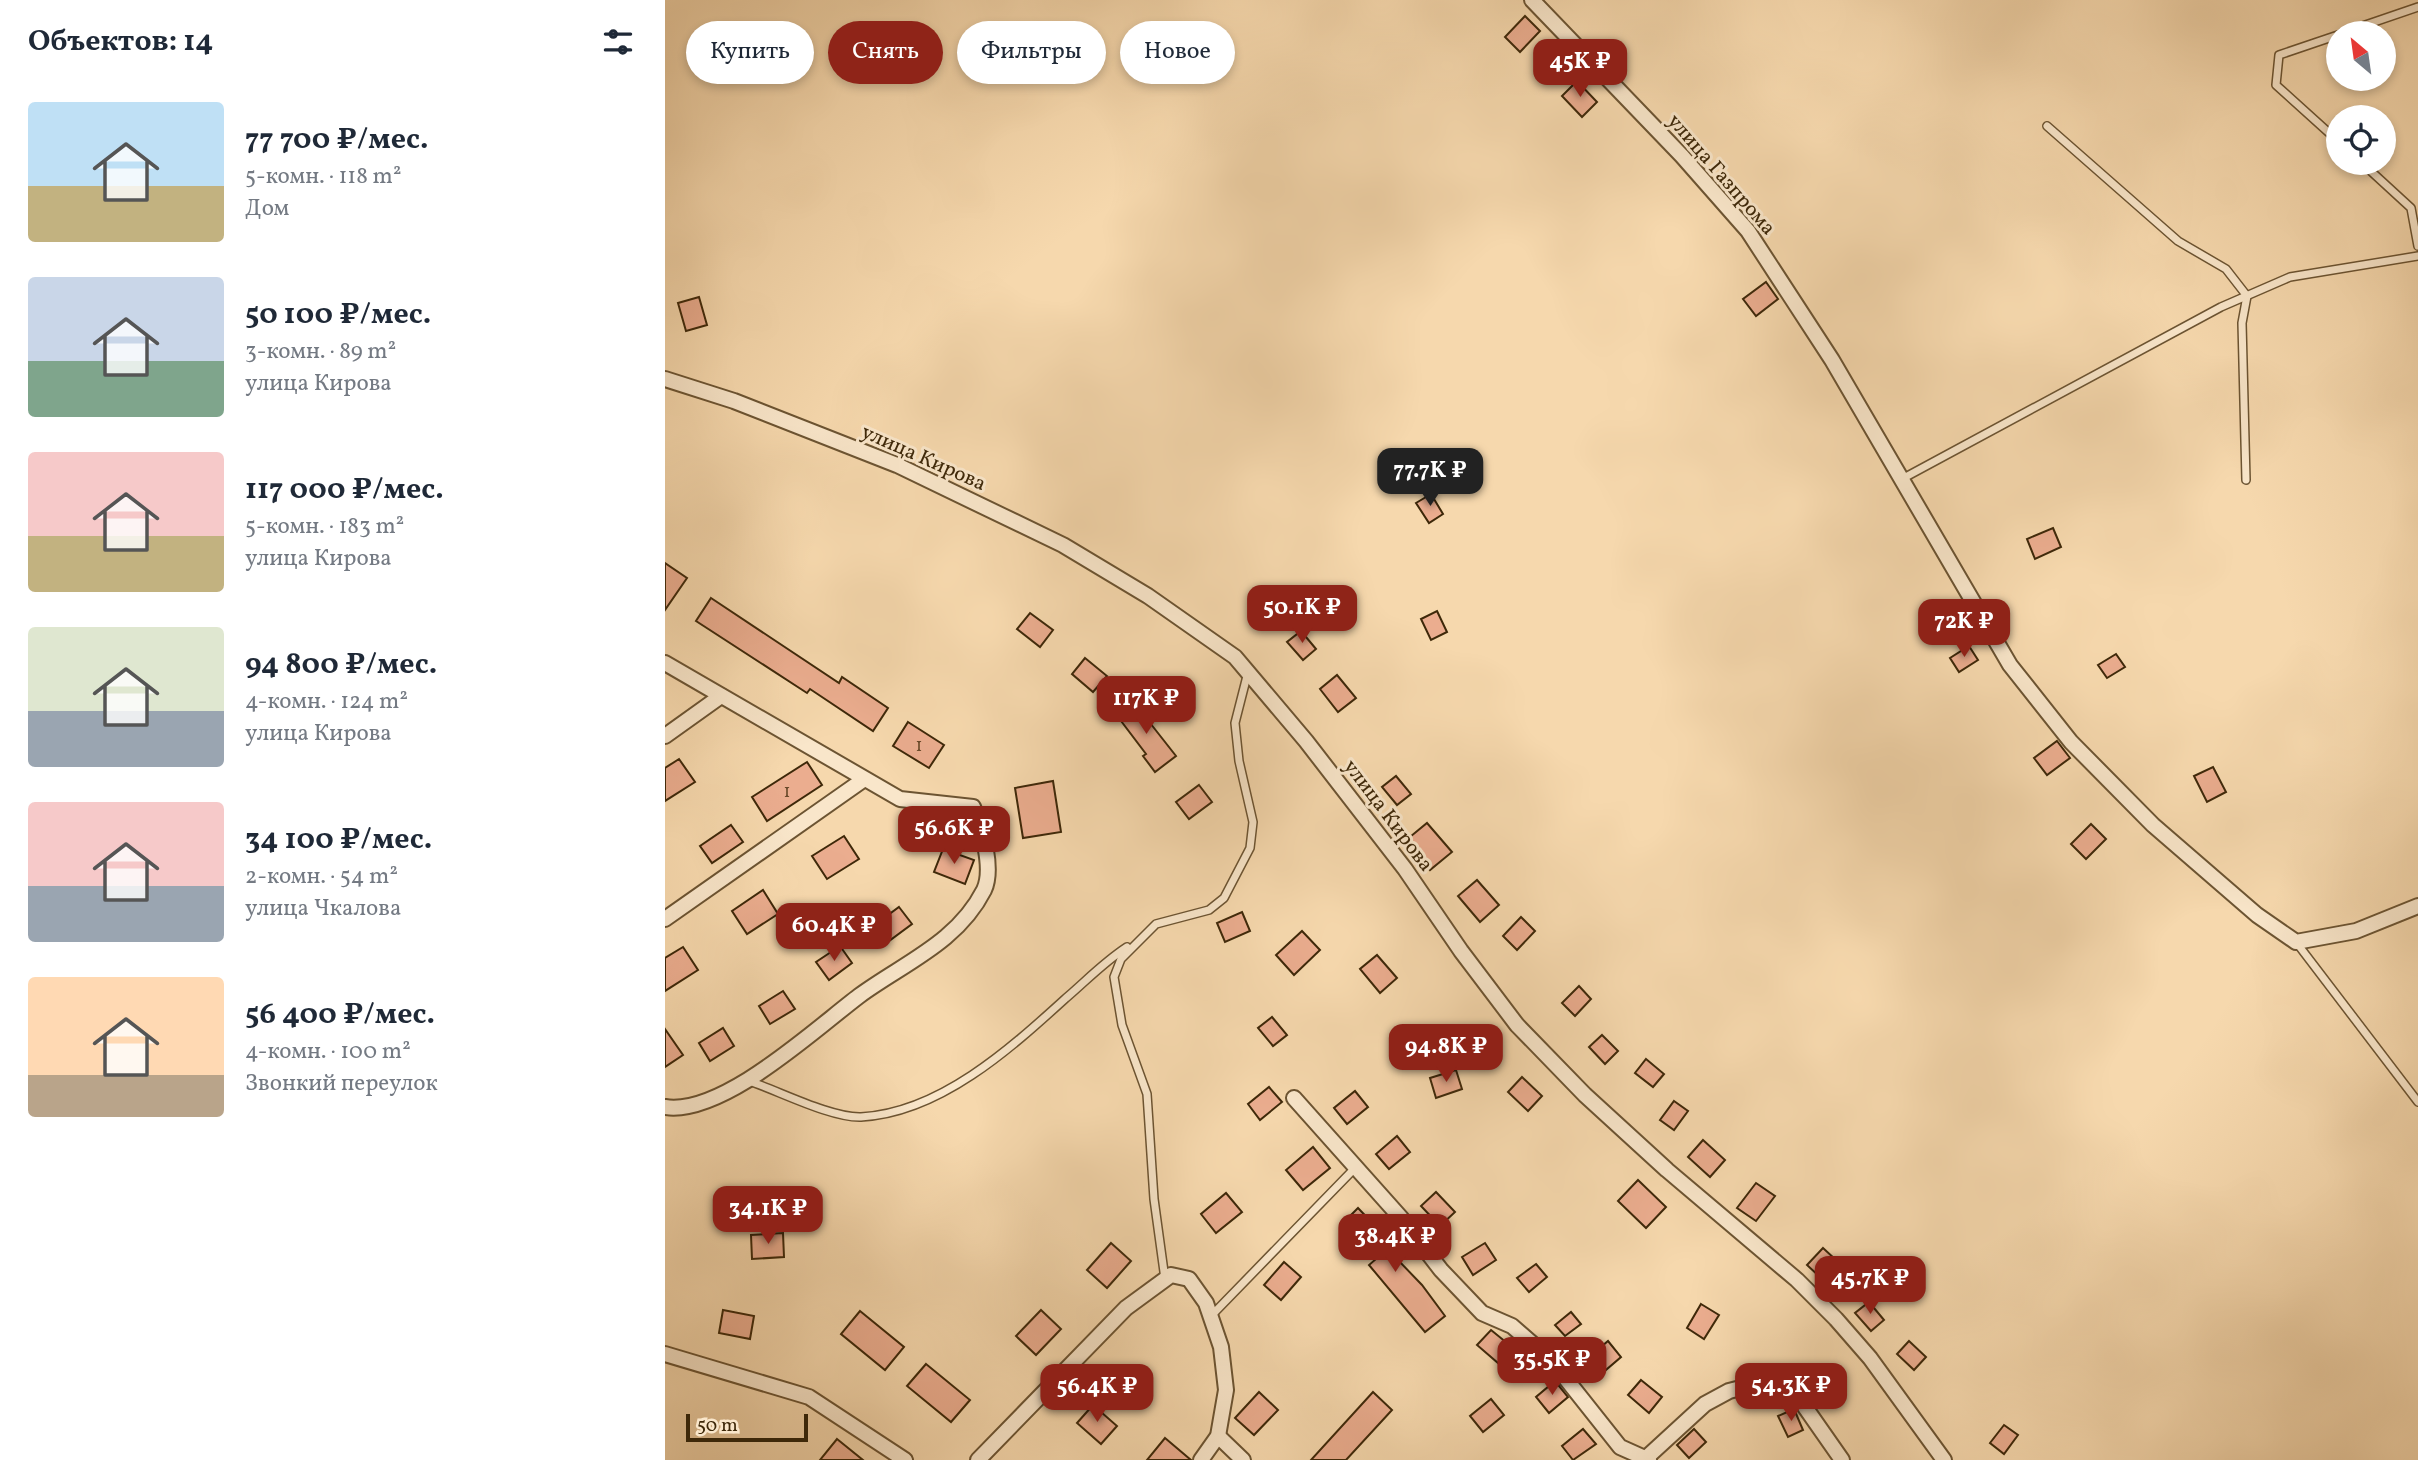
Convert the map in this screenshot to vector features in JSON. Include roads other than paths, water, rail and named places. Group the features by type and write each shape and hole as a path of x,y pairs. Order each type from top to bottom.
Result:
{"street":[{"name":"улица Газпрома","path":"1532,0 1682,156 1748,231 1832,359 2010,665 2071,742 2153,825 2257,915 2296,942"},
{"name":"улица Кирова","path":"665,379 734,401 897,465 1063,545 1148,596 1235,657 1306,741 1405,869 1461,951 1517,1025 1585,1095 1667,1170 1797,1280 1836,1319 1870,1358 1944,1460"},
{"path":"665,663 900,799 973,807 986,850 985,887 965,919 925,956 862,994 749,1080 682,1110 665,1107"},
{"path":"665,736 721,696"},
{"path":"665,919 863,780"},
{"path":"2296,942 2356,931 2418,906"},
{"path":"1294,1098 1401,1218 1441,1270 1482,1313 1512,1326 1551,1360 1620,1447 1646,1459 1705,1404 1729,1391 1784,1377 1842,1460"},
{"path":"978,1460 1126,1308 1171,1275 1189,1279 1206,1303 1221,1347 1226,1390 1218,1436 1201,1460"},
{"path":"665,1354 809,1397 900,1459"},
{"path":"1218,1436 1243,1460"}],"lane":[{"path":"2378,21 2418,7"},
{"path":"2326,39 2279,55 2276,85 2326,130"},
{"path":"2047,126 2178,242 2226,270 2247,296 2242,323 2246,480"},
{"path":"2375,175 2411,208 2418,246"},
{"path":"1900,480 2247,296 2290,277 2418,256"},
{"path":"749,1080 825,1109 859,1117 921,1102 996,1057 1104,962 1156,924 1209,910 1224,898 1250,848 1253,822 1239,761 1235,723 1248,671"},
{"path":"1136,941 1121,959 1114,977 1122,1025 1147,1094 1154,1199 1165,1279"},
{"path":"2296,942 2418,1102"},
{"path":"1211,1316 1355,1169"}]}
